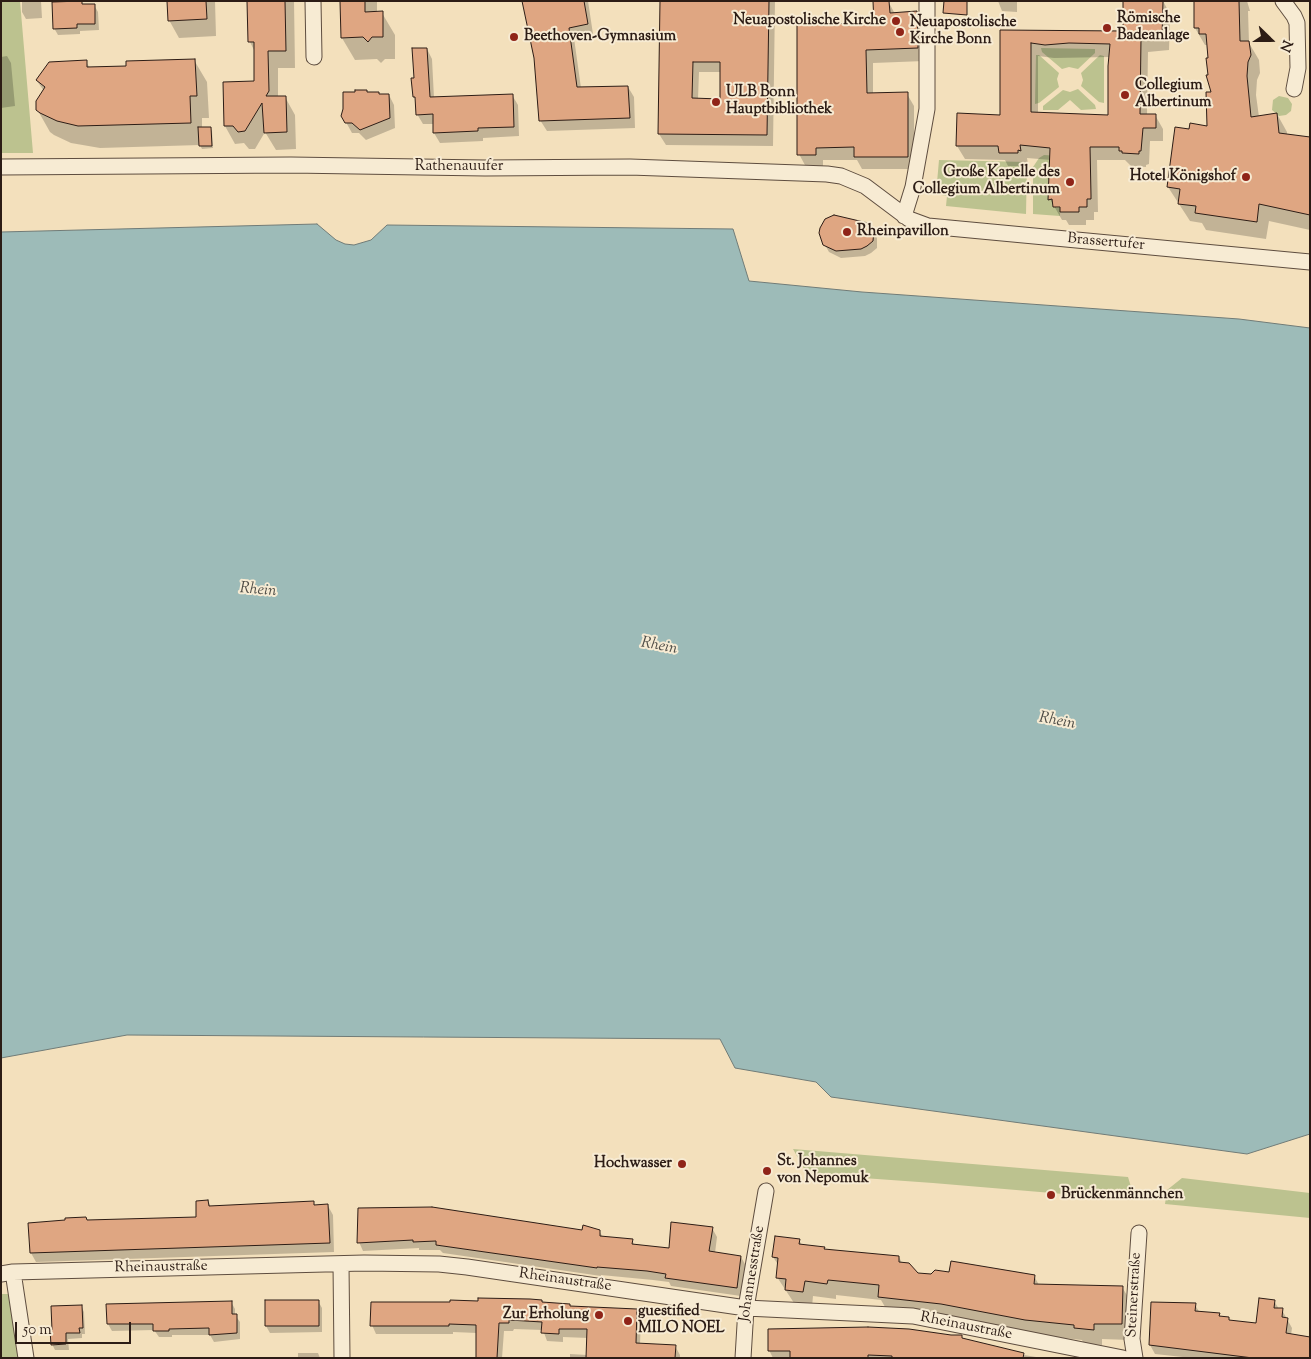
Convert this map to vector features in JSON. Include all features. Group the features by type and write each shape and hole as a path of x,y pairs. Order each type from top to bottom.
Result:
{"street":[{"path":"313,1 314,57"},
{"path":"904,216 913,187 927,109 927,1"},
{"path":"1283,1 1297,23 1298,68 1294,89"},
{"name":"Rathenauufer","path":"1,167 290,165 484,168 630,167 776,171 841,176 865,186 904,216"},
{"name":"Brassertufer","path":"904,216 914,222 928,226 1310,262"},
{"name":"Johannesstraße","path":"743,1358 746,1308 766,1190"},
{"name":"Steinerstraße","path":"1135,1358 1132,1339 1139,1233"},
{"name":"Rheinaustraße","path":"7,1273 404,1263 467,1267 746,1308 913,1316 1123,1358"},
{"path":"341,1264 342,1358"},
{"path":"7,1273 26,1358"}],"green space":[{"path":"1,1 20,1 33,153 1,153"},
{"path":"1041,48 1095,49 1095,53 1078,69 1069,67 1062,69 1042,52"},
{"path":"1036,55 1039,55 1059,73 1057,79 1059,87 1035,104"},
{"path":"1100,55 1104,56 1104,103 1099,102 1081,86 1083,80 1081,73"},
{"path":"1078,89 1095,105 1096,109 1081,110 1070,100 1058,110 1043,110 1043,106 1063,90 1070,92"},
{"path":"1279,96 1288,98 1292,104 1291,111 1286,115 1279,116 1272,110 1273,100"},
{"path":"1044,155 1061,156 1052,180 1048,180 1048,184 1045,185 1047,193 1045,195 1048,195 1048,199 1052,199 1053,207 1060,207 1060,216 1033,214 1033,167 1039,158"},
{"path":"939,160 1027,162 1026,214 946,206 947,196 936,194"},
{"path":"793,1149 1128,1177 1135,1200 807,1174"},
{"path":"1182,1178 1310,1193 1310,1218 1165,1204 1167,1190"},
{"path":"1,1294 11,1294 20,1358 1,1358"}],"water":[{"name":"Rhein","path":"317,224 336,240 354,245 371,240 387,225 733,229 749,281 862,292 1239,319 1310,328 1310,1134 1247,1154 831,1097 816,1082 735,1068 720,1039 127,1035 1,1058 1,232"}],"building":[{"path":"82,1 82,4 95,4 95,24 77,24 77,28 53,29 52,2"},
{"path":"167,1 206,1 207,19 168,21"},
{"path":"247,1 285,1 286,51 268,51 269,91 266,96 286,96 287,132 264,133 262,103 245,131 238,132 233,126 224,126 223,82 254,81 254,42 248,42"},
{"path":"340,1 365,1 365,12 383,11 383,37 372,37 368,42 363,37 341,38"},
{"path":"522,1 584,1 588,24 569,28 577,87 628,86 630,118 539,121 534,58"},
{"name":"ULB Bonn Hauptbibliothek","path":"660,1 769,1 767,135 658,134","holes":["693,62 720,62 720,99 692,98"]},
{"path":"873,1 889,1 890,13 917,11 918,48 866,50 867,93 908,92 908,157 854,157 854,147 816,148 816,155 797,155 797,23 874,24"},
{"path":"944,1 967,1 967,15 943,13"},
{"name":"Collegium Albertinum","path":"1123,1 1163,1 1162,37 1141,39 1140,114 1156,114 1156,128 1143,128 1141,151 1139,151 1139,154 1122,153 1122,151 1119,151 1119,147 1090,147 1091,199 1087,199 1087,207 1079,207 1079,212 1060,212 1060,207 1053,207 1052,199 1048,200 1050,148 1020,145 1021,151 1018,150 1018,153 999,153 998,146 956,146 957,113 1000,115 1000,30 1123,31","holes":["1031,43 1045,45 1069,43 1110,44 1108,115 1031,112"]},
{"name":"Hotel Königshof","path":"1194,1 1239,1 1240,41 1249,41 1251,55 1248,62 1247,76 1251,117 1277,113 1279,133 1310,137 1310,215 1259,204 1257,222 1195,213 1196,206 1178,204 1180,189 1167,187 1175,127 1189,129 1190,123 1207,126 1206,92 1211,92 1206,75 1208,75 1206,58 1208,58 1206,34 1199,34 1199,28 1194,28"},
{"path":"412,48 427,48 430,97 513,94 514,127 478,128 478,131 433,133 433,114 416,115 411,78 414,78"},
{"path":"195,59 197,96 190,96 191,123 78,126 57,121 36,110 36,101 45,87 36,80 49,62 87,60 87,67 126,66 126,61"},
{"path":"355,90 389,94 390,118 360,130 352,123 345,123 341,116 343,92 355,92"},
{"path":"198,127 211,127 212,146 199,146"},
{"name":"Rheinpavillon","path":"834,215 868,223 874,230 873,241 861,249 836,251 823,245 819,233 820,228 825,219"},
{"path":"208,1200 209,1206 314,1201 314,1205 328,1204 330,1243 30,1253 28,1223 86,1217 87,1220 196,1217 196,1201"},
{"path":"432,1207 582,1230 583,1225 600,1230 600,1236 633,1239 632,1244 669,1248 671,1222 713,1227 709,1251 741,1256 737,1288 665,1278 666,1274 647,1271 597,1268 436,1245 436,1241 413,1242 413,1240 357,1243 358,1208"},
{"path":"775,1236 800,1239 799,1244 825,1247 824,1249 899,1256 899,1262 909,1263 918,1273 931,1274 935,1270 949,1272 951,1261 1035,1275 1034,1284 1123,1286 1122,1324 1094,1324 1094,1330 1074,1328 1074,1325 1025,1320 941,1304 878,1297 879,1285 828,1280 827,1284 805,1281 803,1292 785,1290 786,1279 776,1278 778,1258 772,1257"},
{"path":"478,1298 530,1299 570,1304 570,1306 637,1309 636,1343 676,1345 675,1358 586,1358 587,1329 559,1329 559,1334 541,1333 542,1322 509,1320 509,1323 499,1323 497,1358 476,1358 476,1325 370,1326 371,1302 478,1301"},
{"path":"1259,1298 1275,1300 1274,1308 1283,1308 1282,1317 1288,1318 1286,1333 1310,1337 1310,1358 1253,1358 1149,1345 1151,1302 1196,1303 1195,1311 1220,1313 1219,1316 1229,1317 1229,1320 1256,1323"},
{"path":"265,1300 319,1300 319,1326 265,1326"},
{"path":"232,1301 232,1314 237,1314 237,1333 209,1335 209,1328 153,1331 153,1324 107,1324 106,1304"},
{"path":"82,1305 83,1328 79,1328 80,1333 66,1333 66,1344 51,1345 51,1306"},
{"path":"868,1327 962,1335 962,1338 1024,1353 1023,1358 892,1358 892,1356 868,1355 868,1358 790,1358 790,1351 768,1351 768,1329"}],"place":[{"name":"Neuapostolische Kirche","path":"896,21"},
{"name":"Römische Badeanlage","path":"1107,28"},
{"name":"Neuapostolische Kirche Bonn","path":"900,32"},
{"name":"Beethoven-Gymnasium","path":"514,37"},
{"name":"Collegium Albertinum","path":"1125,95"},
{"name":"ULB Bonn Hauptbibliothek","path":"716,102"},
{"name":"Hotel Königshof","path":"1246,177"},
{"name":"Große Kapelle des Collegium Albertinum","path":"1070,182"},
{"name":"Rheinpavillon","path":"847,232"},
{"name":"Hochwasser","path":"682,1164"},
{"name":"St. Johannes von Nepomuk","path":"767,1171"},
{"name":"Brückenmännchen","path":"1051,1195"},
{"name":"Zur Erholung","path":"599,1315"},
{"name":"guestified MILO NOEL","path":"628,1321"}]}
